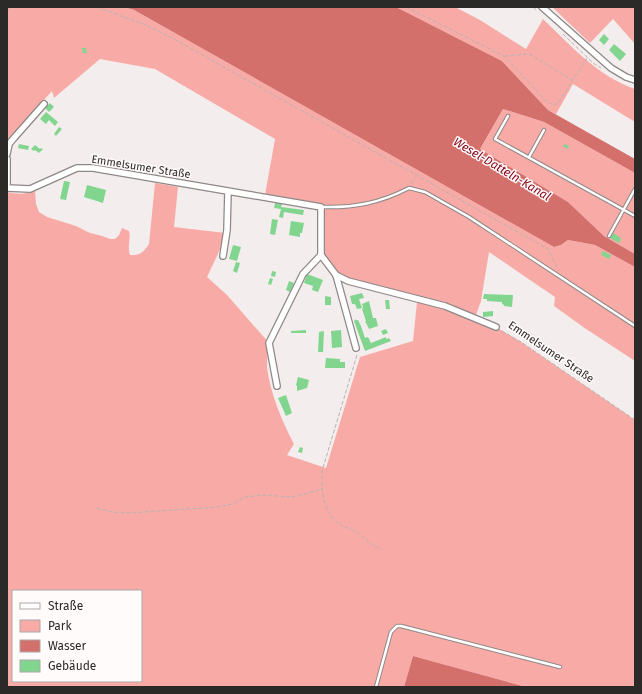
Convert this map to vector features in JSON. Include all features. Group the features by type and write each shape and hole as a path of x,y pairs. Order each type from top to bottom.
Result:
{"street":[{"path":"542,7 611,68 626,77 635,80"},
{"path":"7,154 10,144 14,138 44,104"},
{"name":"Emmelsumer Straße","path":"7,159 7,188 30,188 77,168 93,168 321,207"},
{"path":"222,256 227,230 228,192"},
{"path":"321,207 321,255 336,275 356,348"},
{"path":"277,386 269,343 303,274 321,255"},
{"name":"Emmelsumer Straße","path":"336,275 348,281 445,306 496,327"}],"lane":[{"path":"508,116 495,139 635,216"},
{"path":"529,158 544,130"},
{"path":"321,207 344,208 368,204 395,195 409,188 425,192 469,217 635,326"},
{"path":"609,236 635,189"},
{"path":"376,687 391,632 397,626 560,668"}],"path":[{"path":"7,11 10,7"},
{"path":"97,7 146,24 174,38 548,249 561,277"},
{"path":"406,7 504,56 547,102 554,105 558,103 592,52"},
{"path":"504,56 529,54 573,81"},
{"path":"409,188 417,176"},
{"name":"Emmelsumer Straße","path":"496,327 521,342 635,420"},
{"path":"356,348 356,360 322,472 322,489 326,508 330,516 341,525 358,533 373,546 381,549"},
{"path":"96,508 112,512 129,513 217,507 232,504 246,497 261,495 292,497 322,489"}],"green space":[{"path":"8,7 124,7 134,10 554,247 561,245 568,240 595,245 635,267 635,361 554,306 555,297 489,252 481,301 476,315 450,306 350,279 339,273 331,265 323,248 322,228 324,205 265,195 275,139 155,69 100,59 54,98 52,91 18,129 7,144"},
{"path":"396,7 455,7 480,20 526,49 543,19 574,49 597,68 609,77 635,89 635,122 573,84 556,114 548,110 502,61"},
{"path":"552,7 635,7 635,44 613,19 590,43"},
{"path":"503,109 544,122 635,173 635,254 604,236 568,202 480,149"},
{"path":"155,183 178,187 174,227 225,233 224,241 207,277 227,295 269,343 267,367 271,387 285,426 294,444 287,455 326,468 360,357 413,341 417,302 444,309 476,322 496,327 521,342 635,420 635,687 526,687 413,656 404,687 7,687 7,192 21,194 35,190 36,204 39,212 47,217 110,239 115,239 119,235 122,228 129,231 130,255 141,253 149,244"}],"water":[{"name":"Wesel-Datteln-Kanal","path":"124,7 396,7 502,61 548,110 635,159 635,173 544,122 503,109 480,149 568,202 604,236 635,254 635,267 595,245 568,240 561,245 554,247 134,10"},
{"path":"413,656 526,687 404,687"}],"building":[{"path":"604,34 609,39 604,45 599,40"},
{"path":"614,44 626,54 620,61 609,50"},
{"path":"82,48 86,48 87,53 83,53"},
{"path":"50,103 54,107 49,112 45,108"},
{"path":"46,112 58,122 55,126 49,120 46,124 40,119"},
{"path":"59,127 62,129 56,136 54,134"},
{"path":"19,144 29,146 28,150 18,148"},
{"path":"565,144 569,146 568,149 563,146"},
{"path":"35,145 40,149 43,149 39,153 31,149"},
{"path":"64,181 70,182 66,200 60,199"},
{"path":"87,185 106,190 103,203 84,197"},
{"path":"275,203 282,204 281,207 304,210 303,215 284,212 283,218 279,217 281,209 274,208"},
{"path":"272,219 278,220 275,235 270,234"},
{"path":"291,221 304,223 300,237 289,235"},
{"path":"613,233 621,238 619,243 610,238"},
{"path":"233,245 241,247 237,261 229,259"},
{"path":"603,251 611,255 609,259 601,255"},
{"path":"236,262 240,263 237,273 233,271"},
{"path":"272,271 276,272 275,277 271,276"},
{"path":"307,274 323,280 318,292 312,290 313,286 304,283"},
{"path":"270,278 273,279 271,285 268,284"},
{"path":"289,281 294,283 290,292 286,290"},
{"path":"362,293 364,298 359,299 362,308 357,309 355,304 352,304 350,296"},
{"path":"484,294 513,295 512,307 504,306 502,302 487,301 487,299 483,299"},
{"path":"325,296 331,297 331,305 325,305"},
{"path":"385,300 389,300 390,309 386,309"},
{"path":"369,301 373,318 376,318 378,326 369,329 365,321 362,304"},
{"path":"493,311 493,316 483,317 483,312"},
{"path":"356,319 361,326 365,338 368,337 371,343 386,337 386,339 389,338 391,341 365,351 354,321"},
{"path":"386,329 388,333 383,335 381,331"},
{"path":"306,330 306,333 291,333 291,331"},
{"path":"341,330 342,347 332,348 331,331"},
{"path":"324,331 323,352 318,352 319,332"},
{"path":"326,358 340,359 340,362 345,362 345,368 325,368"},
{"path":"298,377 309,380 307,388 297,391 296,385"},
{"path":"286,395 292,413 286,416 278,398"},
{"path":"300,447 303,448 302,453 298,452"}]}
